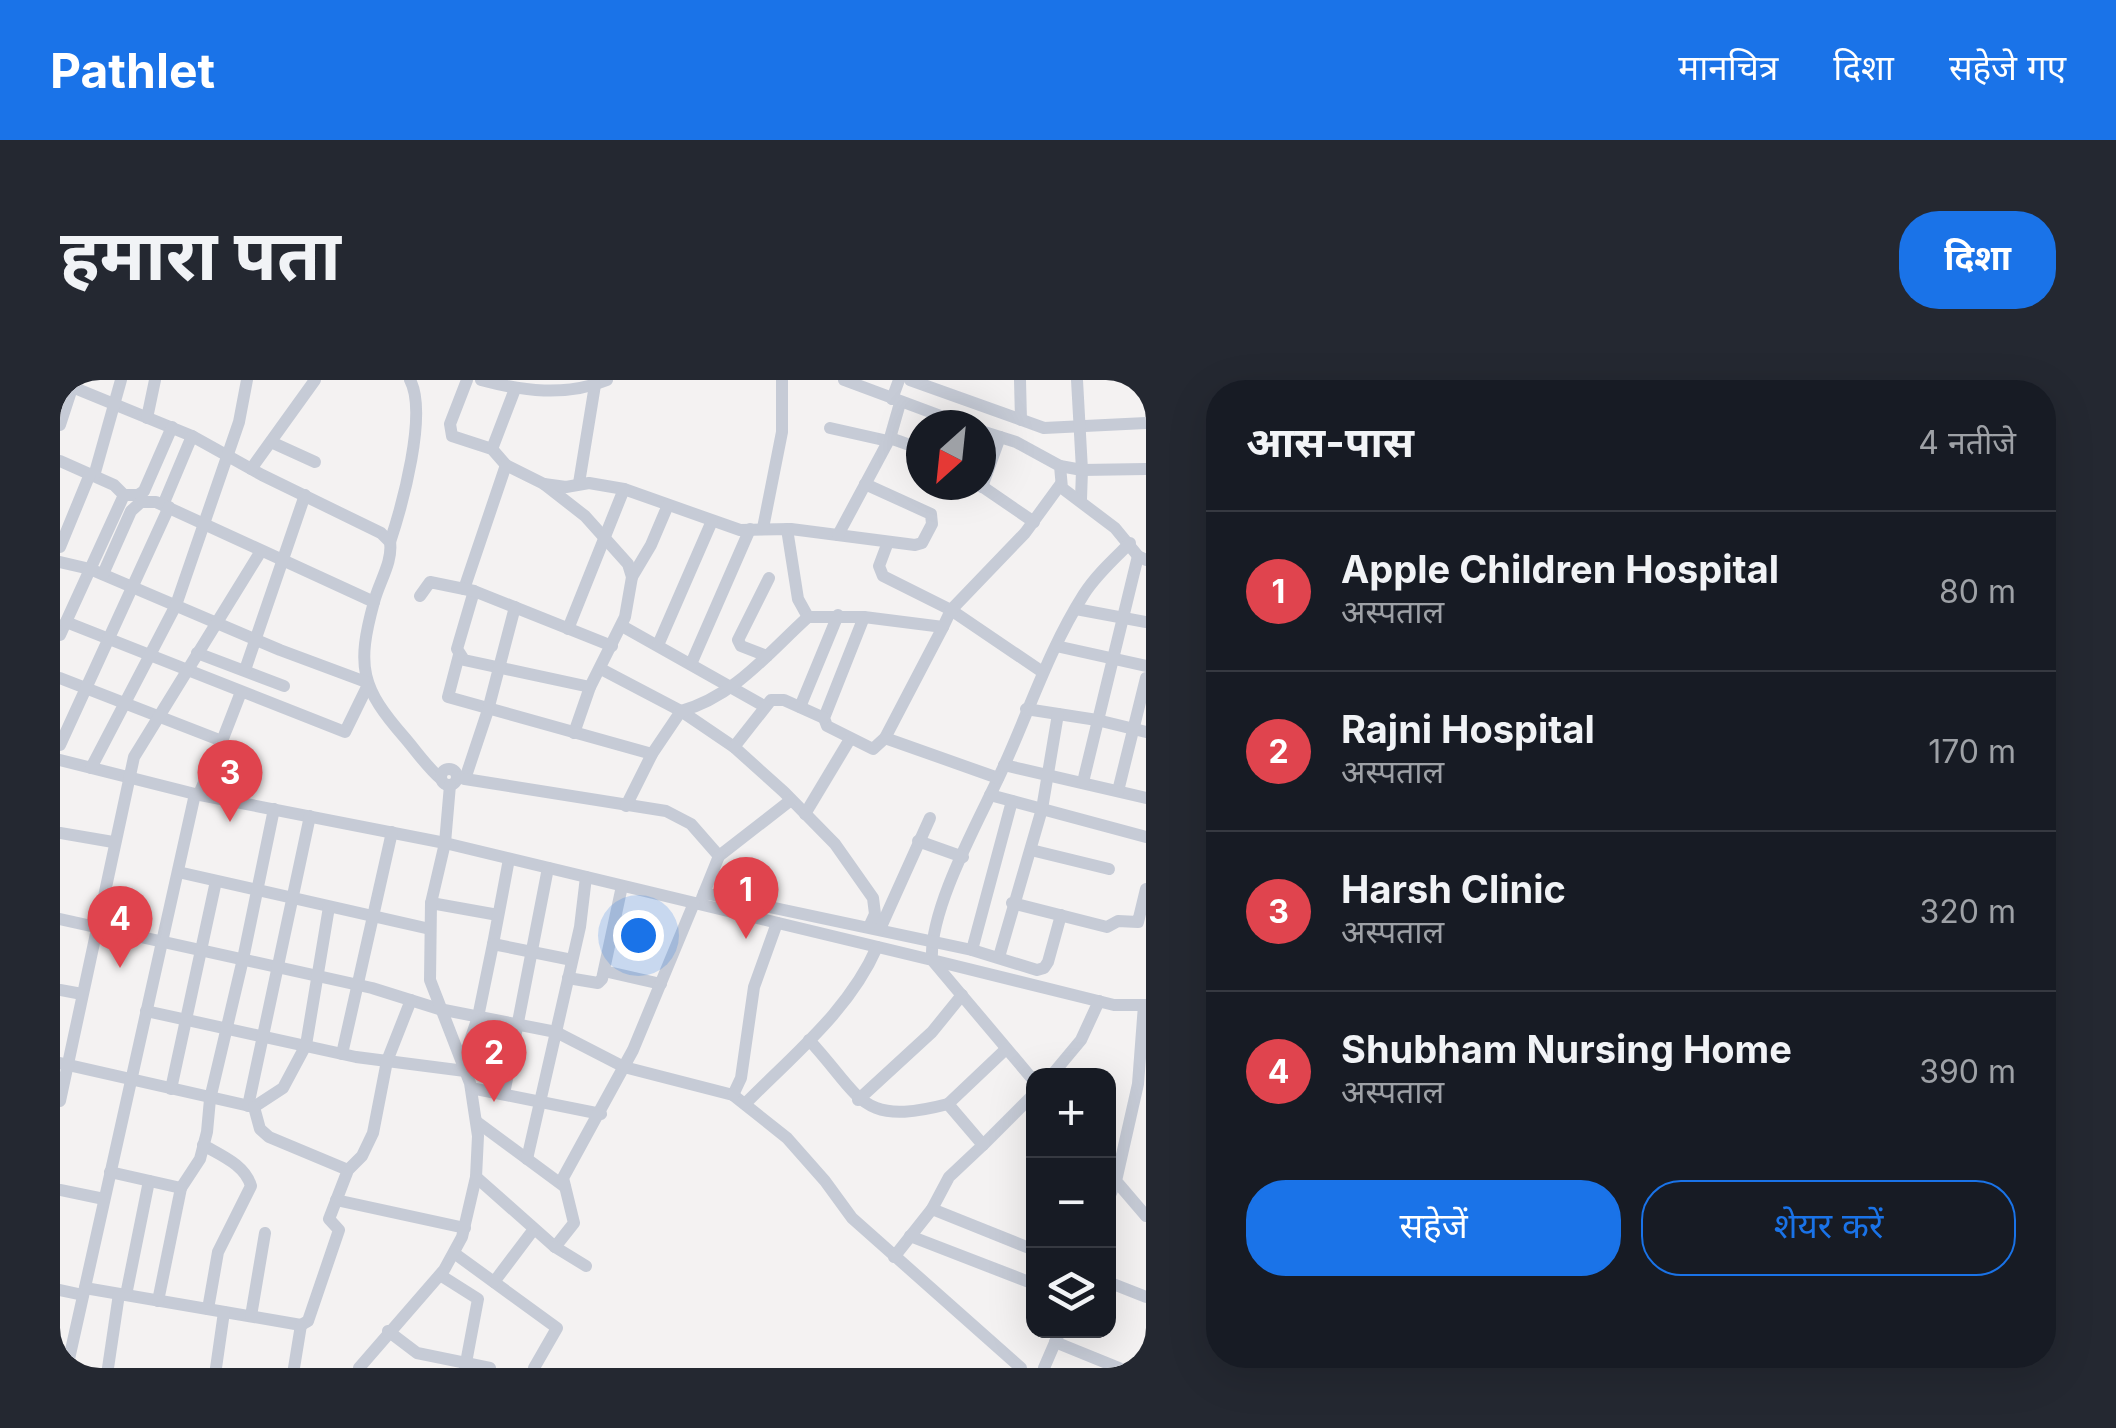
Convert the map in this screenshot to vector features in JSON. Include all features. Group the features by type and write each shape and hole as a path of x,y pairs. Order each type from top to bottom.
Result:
{"street":[{"path":"60,547 92,475 121,380"},
{"path":"147,418 155,380"},
{"path":"91,768 176,606 239,422 247,380"},
{"path":"250,468 315,380"},
{"path":"410,380 416,390 416,418 404,502 374,602 363,670 380,710 453,780 678,815 704,834 719,856"},
{"path":"467,380 449,430 460,439 492,449 506,465 544,484 605,535 628,564 632,577"},
{"path":"480,380 515,389 553,391 601,382 579,483"},
{"path":"691,664 757,528 782,432 782,380"},
{"path":"844,380 922,410"},
{"path":"838,536 889,439 899,380"},
{"path":"910,380 1044,428 1146,423"},
{"path":"1020,380 1022,420"},
{"path":"1077,380 1081,499"},
{"path":"60,425 69,383 192,436 381,533 390,542"},
{"path":"492,449 515,389"},
{"path":"124,495 144,491 172,427"},
{"path":"830,428 906,444"},
{"path":"1034,451 1044,428"},
{"path":"60,745 134,587 192,436"},
{"path":"996,436 1060,466 1082,470 1146,469"},
{"path":"996,448 1000,437"},
{"path":"270,442 315,462"},
{"path":"60,461 114,485 124,495"},
{"path":"506,465 469,590 448,697 652,754"},
{"path":"864,616 824,718 827,726 873,750 885,738 952,610 1034,522 1060,485 1060,466"},
{"path":"544,484 566,487 579,483 624,489 740,530 787,529 919,545 932,524 931,514 865,484"},
{"path":"1060,485 1081,499 1138,553"},
{"path":"568,628 624,489"},
{"path":"97,571 124,495"},
{"path":"246,670 306,495"},
{"path":"996,496 1034,522"},
{"path":"367,684 345,732 108,639 63,628 131,511 141,502 166,506 374,602"},
{"path":"574,733 590,687 622,626 632,577 668,504"},
{"path":"658,645 712,520"},
{"path":"787,529 798,599 808,617"},
{"path":"888,542 879,566 883,576 952,610 1041,671"},
{"path":"60,1101 64,1064 127,776 142,740 262,551"},
{"path":"1026,1072 932,960 931,941 1041,671 1090,585 1138,553"},
{"path":"1083,782 1138,553"},
{"path":"60,562 97,571 367,684"},
{"path":"767,656 741,646 738,640 770,578"},
{"path":"420,596 430,582 469,590 612,646"},
{"path":"359,1368 454,1253 465,1228 476,1177 477,1122 471,1088 430,980 430,928 453,780 488,710 515,608"},
{"path":"1076,609 1146,622"},
{"path":"800,707 838,615"},
{"path":"626,806 652,754 681,711 704,705 732,686 808,617 864,616 943,627"},
{"path":"622,626 764,706"},
{"path":"1056,646 1146,666"},
{"path":"198,653 284,686"},
{"path":"458,655 464,660 590,687"},
{"path":"601,669 681,711 734,748 792,800 835,844 873,898 875,928"},
{"path":"60,678 222,741"},
{"path":"1118,791 1140,731 1146,678"},
{"path":"67,1368 197,794 241,692"},
{"path":"734,748 764,706 776,698 824,718"},
{"path":"1026,709 1140,731"},
{"path":"999,957 1042,810 1058,714"},
{"path":"805,814 850,738"},
{"path":"885,738 1001,772 1048,774 1146,798"},
{"path":"60,760 197,794 392,832 622,886 875,928 972,950 1037,970 1044,968 1060,915"},
{"path":"990,795 1146,837"},
{"path":"555,1248 574,1223 563,1178 624,1067 719,856 792,800"},
{"path":"972,950 1012,801"},
{"path":"158,1301 181,1188 200,1159 274,809"},
{"path":"310,816 251,1106 260,1128 270,1136 348,1170"},
{"path":"875,928 930,818"},
{"path":"342,1054 392,832"},
{"path":"60,833 113,842"},
{"path":"918,841 964,856"},
{"path":"1031,850 1108,869"},
{"path":"464,1067 509,859"},
{"path":"504,1094 548,868"},
{"path":"178,872 430,928"},
{"path":"528,1159 586,878"},
{"path":"171,1089 216,881"},
{"path":"568,978 598,984 622,886"},
{"path":"1012,904 1102,927 1118,922 1133,924 1140,918 1146,889"},
{"path":"699,900 1114,1006 1145,1005 1138,1084 1116,1163"},
{"path":"432,903 498,914"},
{"path":"64,1064 251,1106 284,1088 306,1046 329,907"},
{"path":"60,920 356,984 439,1009 556,1032 624,1067 739,1100 787,1138 852,1218 1021,1368"},
{"path":"739,1100 754,987 777,923"},
{"path":"493,944 572,960"},
{"path":"739,1100 838,1011 876,947"},
{"path":"604,970 661,984"},
{"path":"60,1290 122,1294 302,1325 308,1321 340,1230 329,1219 348,1170 362,1156 372,1133 384,1092 387,1061 407,999 430,980"},
{"path":"60,990 82,994"},
{"path":"858,1100 932,1032 962,995"},
{"path":"1057,1068 1081,1040 1098,1001"},
{"path":"146,1011 342,1054 464,1067"},
{"path":"809,1040 836,1068 858,1100 904,1113 948,1104 1006,1049"},
{"path":"471,1088 601,1114"},
{"path":"894,1257 932,1209 949,1178 1026,1102"},
{"path":"948,1104 983,1145"},
{"path":"477,1122 565,1188"},
{"path":"203,1145 237,1164 252,1186 218,1252 208,1309"},
{"path":"110,1172 181,1188"},
{"path":"476,1177 555,1248 586,1266"},
{"path":"108,1368 149,1180"},
{"path":"1116,1182 1146,1216"},
{"path":"60,1190 104,1199"},
{"path":"336,1200 465,1228"},
{"path":"932,1209 1029,1248"},
{"path":"494,1282 534,1228"},
{"path":"250,1316 265,1233"},
{"path":"910,1236 1026,1281"},
{"path":"454,1253 557,1328 534,1368"},
{"path":"440,1274 478,1299 465,1365"},
{"path":"1116,1285 1146,1297"},
{"path":"216,1368 224,1312"},
{"path":"294,1368 302,1325"},
{"path":"388,1332 417,1354 490,1368"},
{"path":"1044,1368 1057,1338"},
{"path":"1062,1338 1119,1368"}],"place":[{"name":"Harsh Clinic","path":"230,822"},
{"name":"Apple Children Hospital","path":"746,939"},
{"name":"Shubham Nursing Home","path":"120,968"},
{"name":"Rajni Hospital","path":"494,1102"}]}
